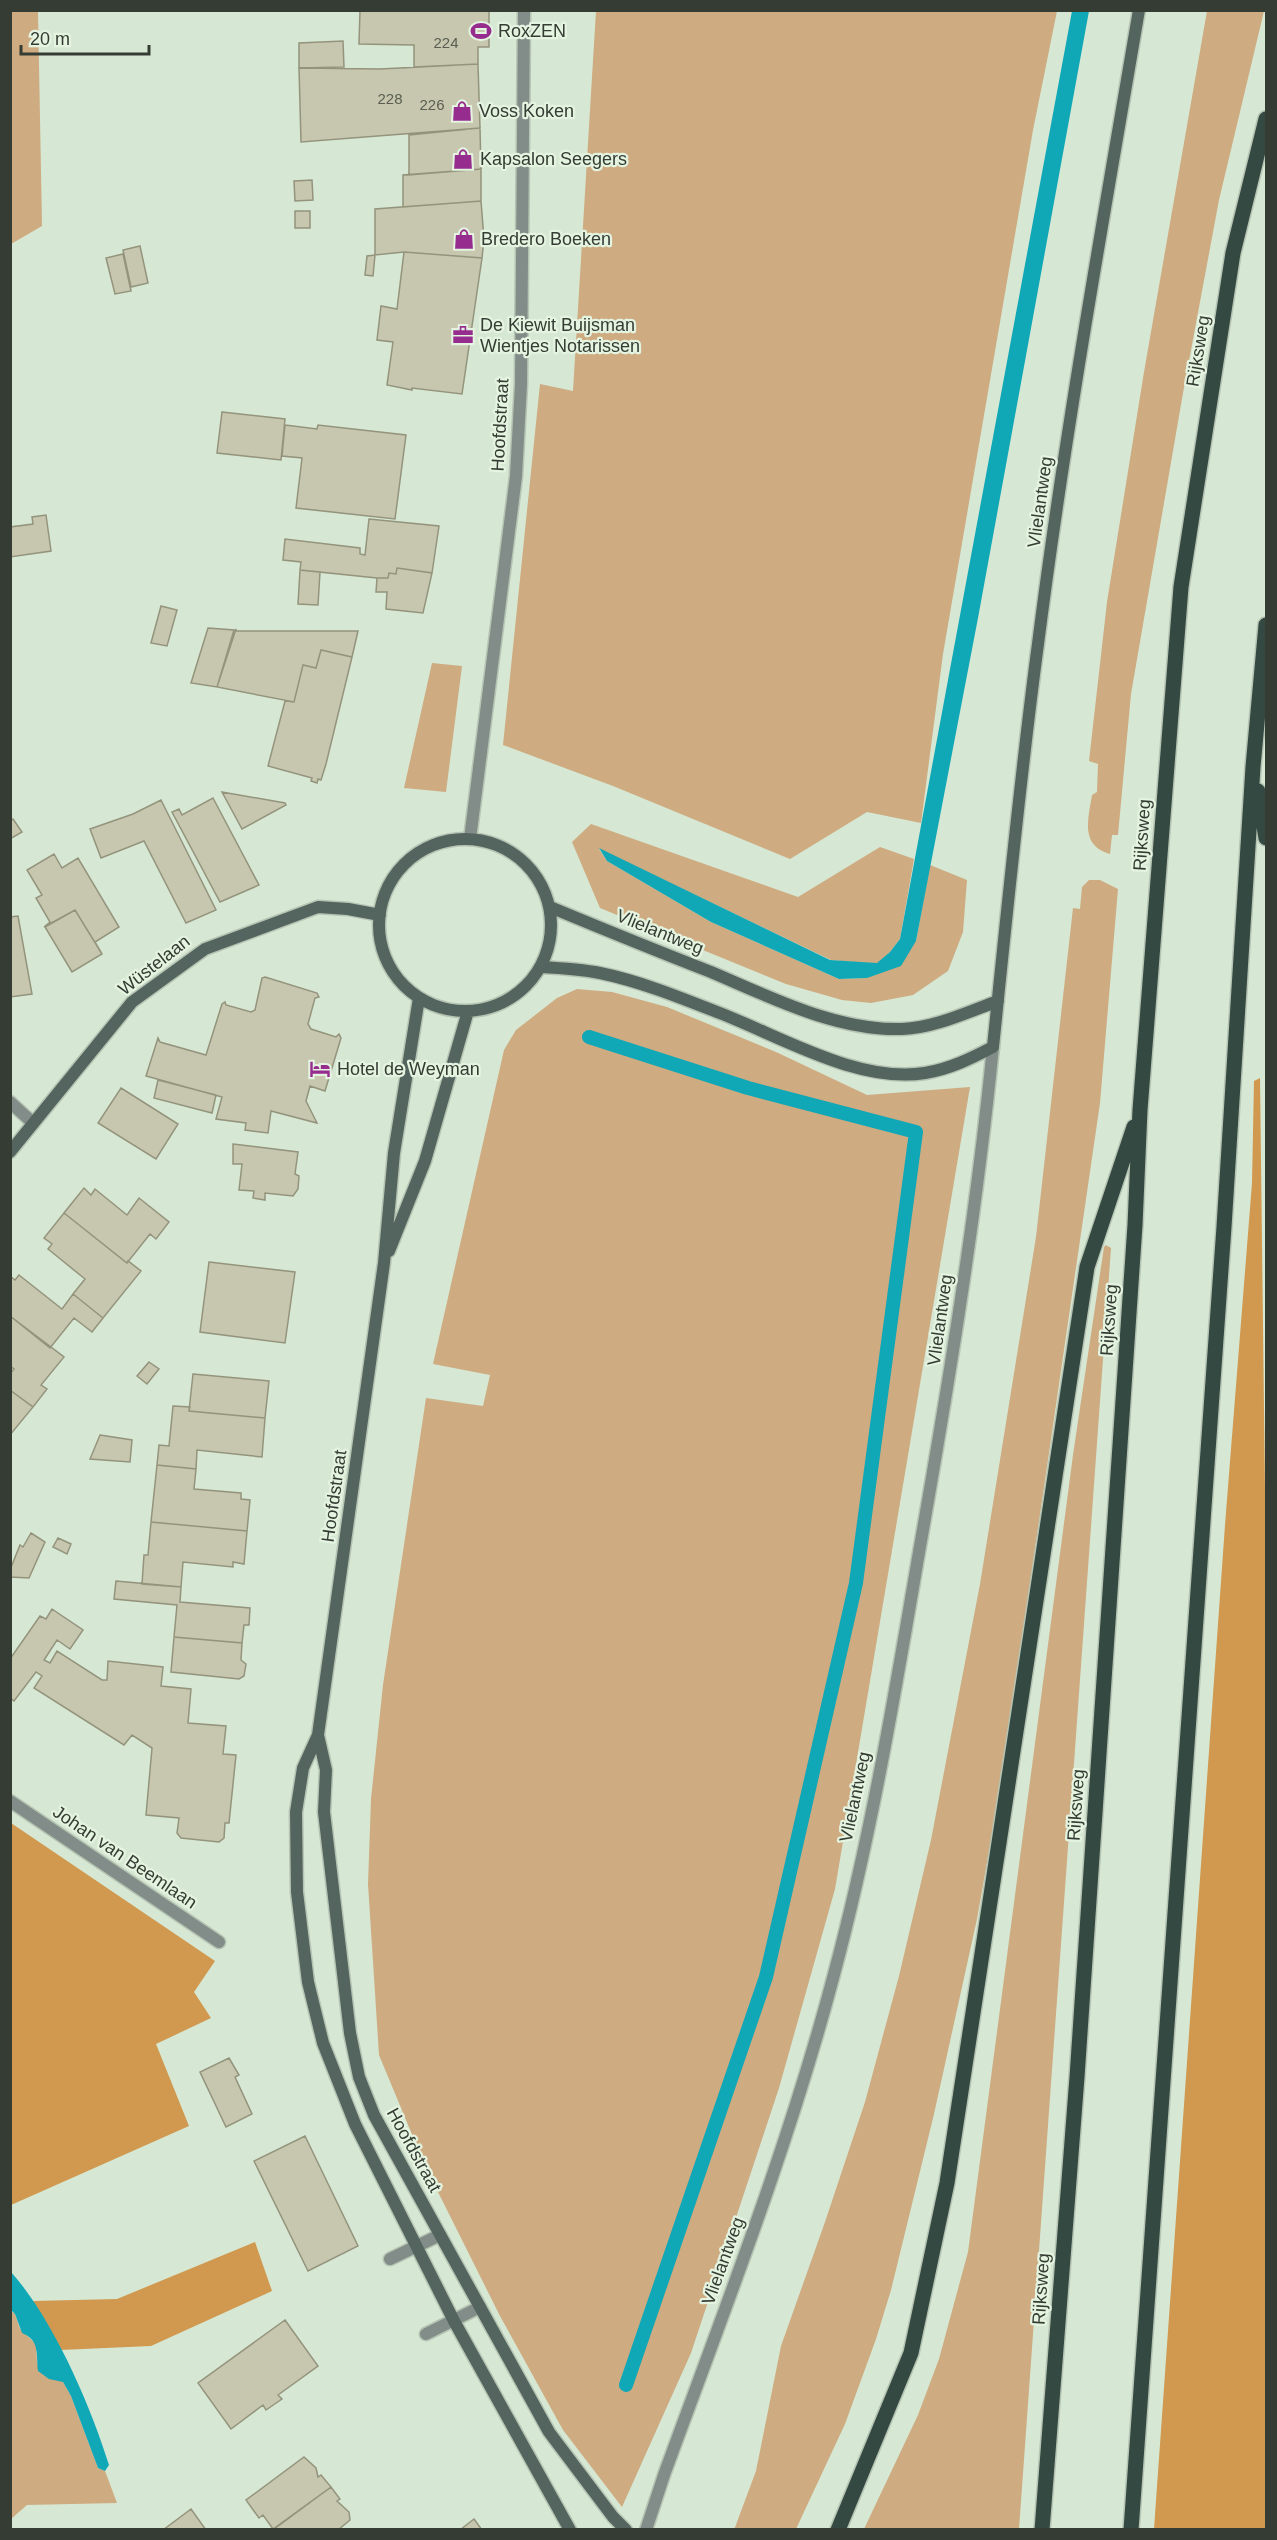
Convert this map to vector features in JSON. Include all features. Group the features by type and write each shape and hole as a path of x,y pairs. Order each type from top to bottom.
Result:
{"main road":[{"name":"Vlielantweg","path":"993,1047 1011,872 1040,632 1088,308 1139,10"},
{"name":"Rijksweg","path":"1042,2529 1079,2053 1134,1236 1140,1110 1181,587 1233,253 1266,119"},
{"path":"1131,2529 1224,1227 1253,767 1266,626"},
{"path":"1253,767 1266,838"},
{"path":"470,839 501,846 529,866 542,885 550,908 551,938 548,952 540,967 522,990 497,1005 468,1011 442,1008 419,998 402,986 385,964 379,933 385,889 405,863 431,844 470,839"},
{"name":"Wüstelaan","path":"10,1152 132,1002 205,949 318,908 348,909 380,915"},
{"name":"Vlielantweg","path":"550,908 788,1004 838,1020 870,1027 903,1029 947,1020 998,1001"},
{"path":"540,967 599,973 640,984 719,1012 811,1052 861,1068 903,1074 926,1073 969,1060 993,1047"},
{"name":"Hoofdstraat","path":"419,998 394,1153 384,1263 318,1735 303,1768 296,1812 297,1892 308,1982 323,2043 337,2082 454,2321 570,2529"},
{"name":"Hoofdstraat","path":"384,1263 425,1161 468,1011"},
{"path":"838,2529 914,2342 947,2183 1087,1267 1140,1110"},
{"name":"Hoofdstraat","path":"318,1735 326,1770 324,1812 349,2023 359,2078 374,2115 549,2432 613,2517 626,2529"}],"street":[{"name":"Hoofdstraat","path":"470,839 471,814 516,476 521,384 524,10"},
{"name":"Vlielantweg","path":"646,2529 787,2136 834,1977 897,1682 950,1375 993,1047"},
{"path":"10,1102 33,1123"},
{"name":"Johan van Beemlaan","path":"10,1801 219,1942"},
{"path":"390,2259 440,2235"},
{"path":"426,2334 480,2307"}],"shaded area":[{"path":"10,11 38,11 42,226 11,244"},
{"path":"596,11 1057,11 1033,130 943,654 921,823 867,812 790,859 613,786 503,745 540,384 573,391"},
{"path":"1207,11 1264,11 1219,200 1183,393 1131,694 1118,835 1112,835 1110,854 1100,850 1094,844 1088,831 1092,795 1097,792 1098,764 1089,761 1107,602 1144,372"},
{"path":"432,663 462,666 446,792 404,788"},
{"path":"591,824 798,897 880,847 914,859 900,939 877,964 831,960 599,849 607,861 711,922 839,979 867,978 916,941 930,865 967,880 963,932 948,971 913,995 871,1003 842,1000 786,984 600,908 572,842"},
{"path":"1089,880 1100,880 1118,889 1100,1103 1000,1789 977,1919 934,2114 891,2290 845,2424 796,2529 734,2530 756,2471 781,2346 865,2102 899,1976 931,1840 980,1584 1036,1237 1073,908 1080,909 1082,887"},
{"path":"577,989 612,992 667,1007 776,1052 867,1095 970,1087 835,1889 779,2088 691,2353 622,2507 563,2430 500,2316 426,2168 379,2055 368,1884 371,1799 383,1685 426,1398 483,1406 490,1375 433,1364 504,1050 516,1030 557,998"},
{"path":"1260,1078 1266,1572 1266,2529 1154,2529 1225,1525 1252,1183 1254,1081"},
{"path":"1106,1245 1111,1248 1019,2529 864,2529 918,2415 939,2359 968,2252 1073,1455"},
{"path":"11,1823 215,1961 194,1992 211,2018 156,2044 189,2126 11,2205"},
{"path":"255,2242 272,2291 151,2346 60,2350 33,2301 117,2299"},
{"path":"10,2310 15,2314 20,2329 36,2344 37,2363 63,2382 71,2396 98,2468 105,2471 117,2503 27,2505 11,2519"}],"water":[{"path":"1072,11 1089,11 978,618 916,941 901,966 867,978 839,979 711,922 607,861 599,848 830,960 877,963 900,939"},
{"path":"11,2272 41,2313 69,2363 92,2416 109,2465 105,2471 98,2468 71,2396 63,2382 49,2379 38,2371 34,2344 28,2336 22,2333 15,2314 11,2310"}],"building":[{"path":"360,10 489,10 489,47 478,47 478,64 414,67 414,45 359,44"},
{"path":"343,41 344,67 299,68 299,43"},
{"path":"478,64 480,128 301,142 299,68 380,69"},
{"path":"480,128 481,169 409,175 409,135"},
{"path":"481,169 481,201 403,207 403,175"},
{"path":"312,180 313,200 295,201 294,181"},
{"path":"481,201 484,239 482,258 404,252 375,255 375,209"},
{"path":"295,211 310,211 310,228 295,228"},
{"path":"140,246 148,283 131,287 123,250"},
{"path":"404,252 482,258 462,394 412,388 412,390 387,385 393,342 377,340 381,306 397,309"},
{"path":"123,254 131,291 115,294 106,258"},
{"path":"375,255 373,276 365,275 367,256"},
{"path":"222,412 285,419 281,460 217,453"},
{"path":"285,425 317,429 318,425 406,435 395,519 296,508 302,458 282,456"},
{"path":"46,515 51,551 10,557 10,527 33,524 32,517"},
{"path":"369,519 439,526 432,573 397,568 396,574 389,573 388,578 377,578 300,570 301,562 283,560 285,539 360,548 360,554 365,555"},
{"path":"397,568 432,573 423,613 386,609 387,592 376,592 377,578 388,578 389,573 396,574"},
{"path":"300,570 320,572 318,605 298,604"},
{"path":"161,606 177,610 167,646 151,643"},
{"path":"208,628 234,630 217,687 191,683"},
{"path":"236,629 236,631 358,631 352,657 321,650 316,668 303,665 294,702 217,687"},
{"path":"321,650 352,657 326,764 321,780 318,779 317,783 311,781 312,778 268,766 285,701 294,702 303,665 316,668"},
{"path":"222,792 285,803 286,805 242,829"},
{"path":"213,798 259,885 220,902 172,812 179,809 182,815"},
{"path":"161,800 216,910 186,923 144,841 101,858 90,829 133,814"},
{"path":"13,819 22,832 10,839 10,821"},
{"path":"54,854 62,868 78,858 119,927 95,942 102,954 75,910 44,927 50,922 36,898 42,895 27,870"},
{"path":"75,910 102,954 72,972 45,927"},
{"path":"18,916 32,994 10,997 10,917"},
{"path":"262,978 317,993 319,997 315,998 308,1024 311,1029 336,1037 339,1034 341,1038 325,1091 310,1086 306,1101 317,1123 271,1111 268,1133 245,1130 246,1123 216,1119 222,1097 146,1076 158,1038 160,1042 206,1055 222,1004 225,1002 226,1005 251,1012 255,1010"},
{"path":"158,1080 216,1095 212,1113 154,1098"},
{"path":"121,1088 178,1124 156,1159 98,1123"},
{"path":"233,1144 298,1152 295,1174 299,1176 298,1189 293,1196 265,1193 265,1200 253,1198 254,1191 239,1190 242,1164 233,1164"},
{"path":"84,1188 91,1195 95,1189 127,1215 139,1198 169,1222 156,1239 150,1234 127,1263 64,1213"},
{"path":"64,1213 127,1263 128,1261 141,1271 103,1318 73,1294 85,1279 48,1249 52,1244 44,1238"},
{"path":"209,1262 295,1272 285,1343 200,1332"},
{"path":"19,1275 62,1309 73,1294 103,1318 92,1332 74,1318 50,1348 10,1316 10,1276 15,1280"},
{"path":"10,1316 64,1357 41,1385 47,1389 33,1407 10,1390 10,1374 14,1369 10,1366"},
{"path":"149,1362 159,1369 147,1384 137,1376"},
{"path":"193,1374 269,1381 265,1418 189,1411"},
{"path":"10,1390 33,1407 10,1435"},
{"path":"173,1406 190,1407 189,1411 265,1418 262,1457 197,1450 196,1469 157,1465 159,1445 169,1446"},
{"path":"100,1435 132,1440 130,1462 90,1459"},
{"path":"157,1465 196,1469 194,1489 241,1493 241,1499 250,1500 247,1531 151,1522"},
{"path":"151,1522 247,1531 244,1564 233,1562 233,1567 183,1562 181,1587 142,1584 144,1555 148,1555"},
{"path":"31,1533 45,1542 29,1578 10,1577 10,1570 20,1545 23,1547"},
{"path":"58,1538 71,1544 67,1554 53,1547"},
{"path":"116,1581 181,1587 180,1602 250,1608 249,1625 244,1625 242,1643 174,1637 177,1605 114,1599"},
{"path":"52,1609 83,1630 70,1649 57,1640 44,1660 50,1663 57,1651 102,1680 107,1680 108,1661 163,1667 161,1686 191,1689 188,1723 226,1726 223,1754 236,1755 229,1823 225,1823 224,1838 219,1842 181,1838 177,1833 179,1818 146,1815 152,1748 132,1735 124,1745 34,1688 42,1676 36,1672 14,1701 10,1698 10,1659 40,1616 46,1619"},
{"path":"174,1637 242,1643 241,1660 246,1664 244,1676 239,1679 171,1672"},
{"path":"229,2058 239,2075 235,2077 252,2114 226,2127 200,2072"},
{"path":"305,2136 358,2246 308,2271 254,2161"},
{"path":"285,2320 318,2366 278,2395 282,2399 266,2410 263,2405 231,2429 198,2383"},
{"path":"304,2457 316,2468 318,2477 321,2475 331,2487 273,2529 263,2515 259,2518 246,2500"},
{"path":"331,2487 340,2499 337,2501 349,2512 350,2520 338,2530 273,2530"},
{"path":"191,2509 206,2530 163,2530"},
{"path":"474,2519 482,2530 460,2530"}],"waterway":[{"path":"589,1037 748,1088 916,1132 856,1583 766,1977 626,2385"}],"place":[{"name":"RoxZEN","path":"481,31"},
{"name":"Voss Koken","path":"462,111"},
{"name":"Kapsalon Seegers","path":"463,159"},
{"name":"Bredero Boeken","path":"464,239"},
{"name":"De Kiewit Buijsman Wientjes Notarissen","path":"463,335"},
{"name":"Hotel de Weyman","path":"320,1069"}]}
